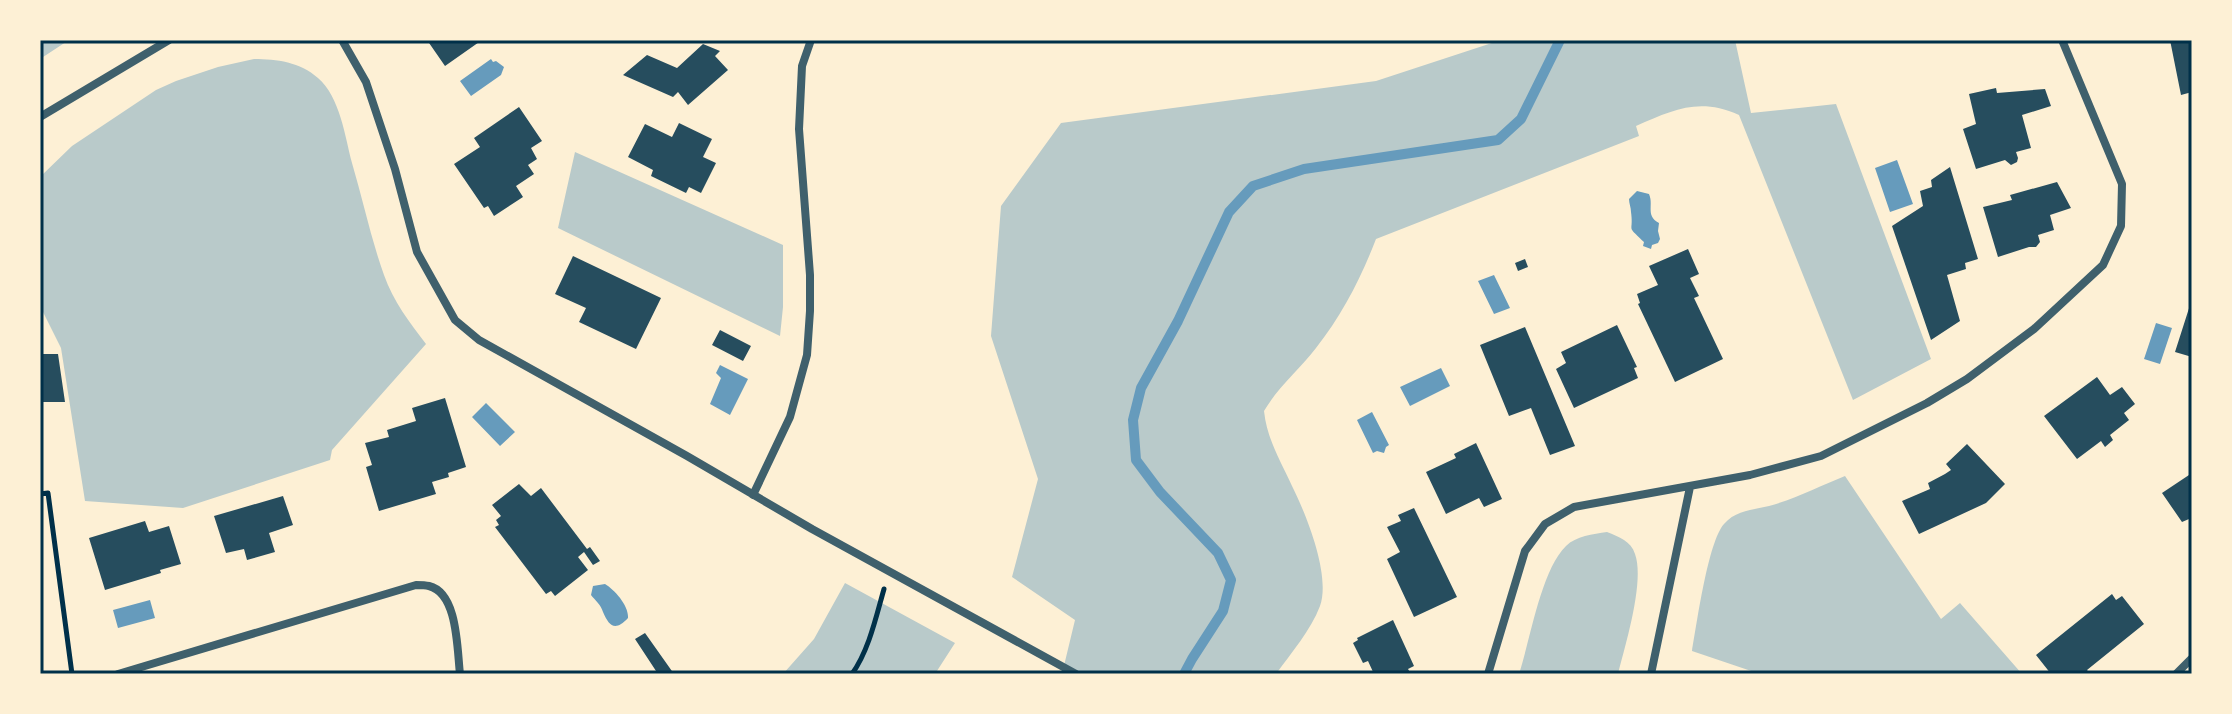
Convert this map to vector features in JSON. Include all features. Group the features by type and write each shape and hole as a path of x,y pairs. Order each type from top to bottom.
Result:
{"street":[{"path":"40,117 169,40"},
{"path":"342,40 366,82 395,169 417,252 455,320 479,340 1074,673"},
{"path":"753,495 790,417 807,355 809,263 799,129 802,66 811,40"},
{"path":"1488,674 1525,551 1545,524 1574,507 1750,475 1821,456 1927,403 1967,379 2003,354 2103,265 2121,226 2122,184 2062,40"},
{"path":"1651,674 1690,487"},
{"path":"118,674 416,585 430,586 443,593 451,607 460,674"},
{"path":"2176,674 2192,658"}],"path":[{"path":"40,494 48,493 72,674"},
{"path":"852,674 873,628 889,572"}],"shaded area":[{"path":"40,40 69,40 40,59"},
{"path":"1501,40 1735,40 1751,113 1836,104 1931,359 1853,400 1739,115 1699,106 1662,115 1636,126 1639,136 1376,239 1334,323 1264,411 1271,440 1310,528 1320,562 1323,593 1316,615 1276,674 1062,674 1075,620 1012,577 1038,479 991,336 1001,206 1061,123 1376,81"},
{"path":"254,59 280,61 304,68 318,78 332,96 341,118 384,275 397,303 426,344 332,450 330,460 183,508 85,501 61,348 40,306 40,177 72,146 156,90 218,67"},
{"path":"575,152 783,245 780,336 558,228"},
{"path":"1845,476 1941,619 1960,603 2022,674 1760,674 1692,651 1708,565 1724,524 1739,513 1788,500"},
{"path":"1607,532 1631,546 1637,566 1633,614 1618,674 1519,674 1543,588 1557,557 1575,540"},
{"path":"845,583 955,643 935,674 783,674 814,639"}],"water":[{"path":"491,59 504,67 501,75 471,96 460,81"},
{"path":"1897,160 1913,204 1890,212 1875,168"},
{"path":"1637,191 1649,194 1652,217 1659,223 1660,239 1651,249 1643,246 1644,242 1632,228 1629,199"},
{"path":"1494,275 1510,308 1494,314 1478,281"},
{"path":"2156,323 2172,328 2160,364 2144,359"},
{"path":"720,365 748,379 730,415 710,404 721,378 716,373"},
{"path":"1441,368 1450,386 1410,406 1400,387"},
{"path":"486,403 515,432 500,446 472,417"},
{"path":"1372,412 1389,445 1384,453 1373,453 1357,420"},
{"path":"605,584 617,594 626,608 628,618 616,626 610,624 591,595 593,586"},
{"path":"150,600 155,618 118,628 113,610"}],"building":[{"path":"427,40 482,40 445,66"},
{"path":"2170,40 2192,40 2192,92 2181,95"},
{"path":"703,44 720,51 715,56 728,70 688,105 678,92 673,97 623,75 647,55 677,68"},
{"path":"1996,88 1997,93 2045,89 2051,106 2022,115 2031,148 2016,152 2017,162 2011,165 2005,160 1976,169 1963,129 1976,124 1969,94"},
{"path":"519,107 542,141 531,148 537,159 528,165 534,174 516,186 523,197 494,216 488,206 484,208 454,164 480,147 474,138"},
{"path":"679,123 712,139 703,157 716,163 701,193 689,187 686,193 651,176 653,170 628,157 645,124 672,137"},
{"path":"1950,167 1978,259 1965,263 1966,269 1947,275 1960,321 1931,340 1892,226 1923,206 1920,191 1932,187 1931,180"},
{"path":"2057,182 2071,208 2050,215 2054,230 2038,235 2040,242 2036,247 1998,257 1983,207 2012,200 2010,195"},
{"path":"1688,249 1699,274 1690,278 1699,296 1694,298 1723,359 1675,382 1638,304 1637,294 1658,285 1649,266"},
{"path":"573,256 661,298 636,349 579,322 586,308 555,294"},
{"path":"1525,259 1528,267 1518,271 1515,263"},
{"path":"2192,302 2192,357 2175,352"},
{"path":"1617,325 1637,367 1634,368 1638,378 1574,408 1556,369 1566,363 1561,352"},
{"path":"1525,327 1575,446 1550,455 1531,408 1509,416 1480,345"},
{"path":"720,330 751,346 743,361 712,345"},
{"path":"40,354 58,354 65,402 40,402"},
{"path":"2097,377 2110,395 2122,387 2135,404 2124,413 2129,420 2110,435 2113,440 2105,447 2101,441 2077,459 2044,416"},
{"path":"445,398 466,467 432,482 436,494 379,511 366,467 372,465 365,443 389,437 387,430 416,421 412,408"},
{"path":"1476,443 1502,499 1484,507 1479,498 1446,514 1426,472 1456,458 1454,454"},
{"path":"1967,444 2005,484 1986,503 1919,534 1902,501 1930,489 1928,483 1951,470 1946,464"},
{"path":"2192,473 2192,522 2189,519 2182,522 2162,493"},
{"path":"519,484 531,496 541,488 587,549 590,547 600,561 593,565 584,552 578,557 588,570 555,596 551,591 546,594 495,527 499,525 496,520 501,516 492,505"},
{"path":"283,496 293,525 269,533 275,552 247,560 244,549 226,553 214,516"},
{"path":"1414,508 1457,597 1414,617 1387,559 1400,552 1387,527 1401,521 1398,515"},
{"path":"145,521 149,532 169,526 181,564 105,590 89,538"},
{"path":"2112,594 2116,600 2122,596 2144,624 2087,670 2090,674 2051,674 2036,655"},
{"path":"1393,620 1414,666 1408,669 1411,674 1374,674 1368,661 1363,663 1353,643"},
{"path":"645,633 674,674 658,674 635,639"}],"waterway":[{"path":"1184,674 1223,611 1231,580 1218,553 1160,492 1136,460 1133,420 1141,388 1178,321 1229,212 1253,186 1304,169 1498,140 1521,119 1560,40"}]}
